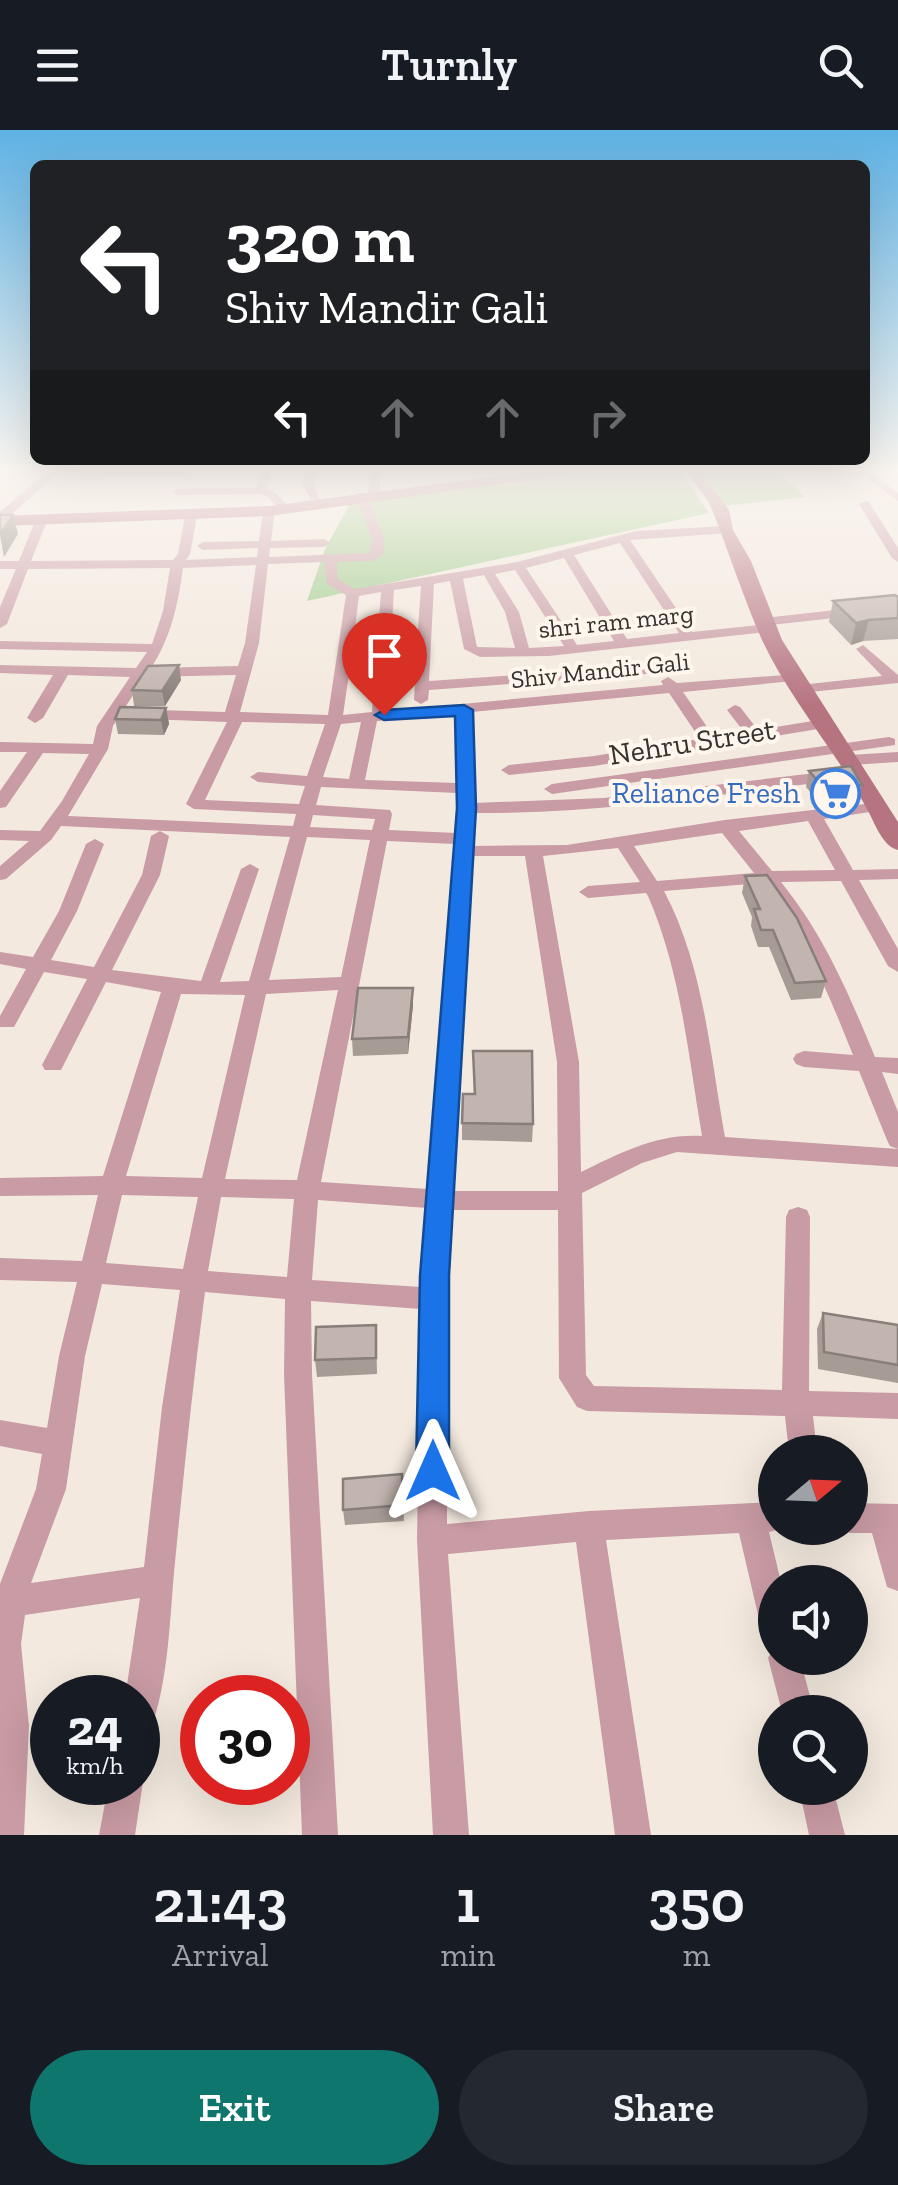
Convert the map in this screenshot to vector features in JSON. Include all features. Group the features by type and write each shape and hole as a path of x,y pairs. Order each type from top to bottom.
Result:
{"street":[{"path":"0,624 30,548"},
{"path":"0,875 45,836 56,821 100,749 105,726 157,648 170,611 176,564 184,548"},
{"path":"266,548 252,642 234,718 194,804 384,814 307,1190 298,1292 299,1394 320,1835"},
{"path":"0,565 330,559 377,555 377,548"},
{"path":"330,559 332,581 353,593 488,572 586,548"},
{"path":"630,548 688,636"},
{"path":"735,548 765,625 796,683 886,812 898,843"},
{"path":"568,552 623,644"},
{"path":"518,566 573,649"},
{"path":"488,572 512,612 523,652"},
{"name":"shri ram marg","path":"456,578 472,649 495,654 642,642 896,609"},
{"path":"420,712 428,582"},
{"path":"356,785 383,662 388,588"},
{"path":"144,1675 176,1406 210,1190 256,988 335,720 353,593"},
{"path":"350,612 387,612"},
{"path":"642,642 710,742"},
{"path":"0,645 157,648"},
{"path":"864,649 896,679"},
{"path":"342,662 422,662"},
{"path":"0,669 142,673 244,670"},
{"path":"36,718 64,669"},
{"path":"421,686 660,669"},
{"name":"Shiv Mandir Gali","path":"114,713 335,720 671,687 896,679"},
{"path":"451,1835 432,1540 434,1299 466,798 464,710"},
{"path":"735,710 754,735"},
{"path":"509,770 824,724"},
{"path":"0,747 100,749"},
{"path":"0,803 38,748"},
{"path":"258,777 466,798 514,809 604,802 894,750"},
{"name":"Nehru Street","path":"552,789 850,760"},
{"path":"56,821 379,836 532,851 623,843 813,814 886,812"},
{"path":"813,814 898,966"},
{"path":"725,826 801,919 835,984 898,1140"},
{"path":"0,835 45,836"},
{"path":"54,1065 151,875 160,836"},
{"path":"623,843 652,888 682,972 715,1147"},
{"path":"7,1022 68,912 94,844"},
{"path":"532,851 568,1062 573,1378 580,1392 587,1398 898,1406"},
{"path":"208,989 250,869"},
{"path":"588,892 771,878 898,874"},
{"path":"0,958 173,988 349,983"},
{"path":"6,1835 12,1726 5,1603 51,1488 72,1356 112,1185 173,988"},
{"path":"804,1060 898,1066"},
{"path":"0,1187 112,1185 307,1190 442,1200 570,1194 677,1143 898,1158"},
{"path":"798,1217 794,1379 800,1435"},
{"path":"0,1270 92,1271 298,1292 434,1299"},
{"path":"0,1434 58,1443"},
{"path":"432,1540 589,1526 758,1517"},
{"path":"891,1518 898,1576"},
{"path":"589,1526 633,1835"},
{"path":"5,1603 158,1580"},
{"path":"117,1835 122,1805"},
{"path":"820,1805 827,1835"}],"green space":[{"path":"326,548 551,548 307,601"}],"building":[{"path":"895,595 898,618 856,623 833,601"},
{"path":"179,665 162,691 132,690 148,666"},
{"path":"120,707 166,708 161,720 115,719"},
{"path":"851,766 862,785 825,789 809,771"},
{"path":"767,875 797,918 826,981 795,983 773,930 761,930 754,909 760,909 745,876"},
{"path":"358,988 413,988 408,1037 352,1039"},
{"path":"473,1051 532,1051 533,1124 462,1123 463,1094 475,1094"},
{"path":"823,1313 898,1325 898,1365 824,1352"},
{"path":"376,1325 376,1358 315,1360 316,1327"},
{"path":"402,1474 403,1505 343,1510 343,1479"}],"place":[{"name":"Reliance Fresh","path":"835,793"}],"route":[{"path":"384,715 464,710 466,808 434,1276 433,1471"}]}
